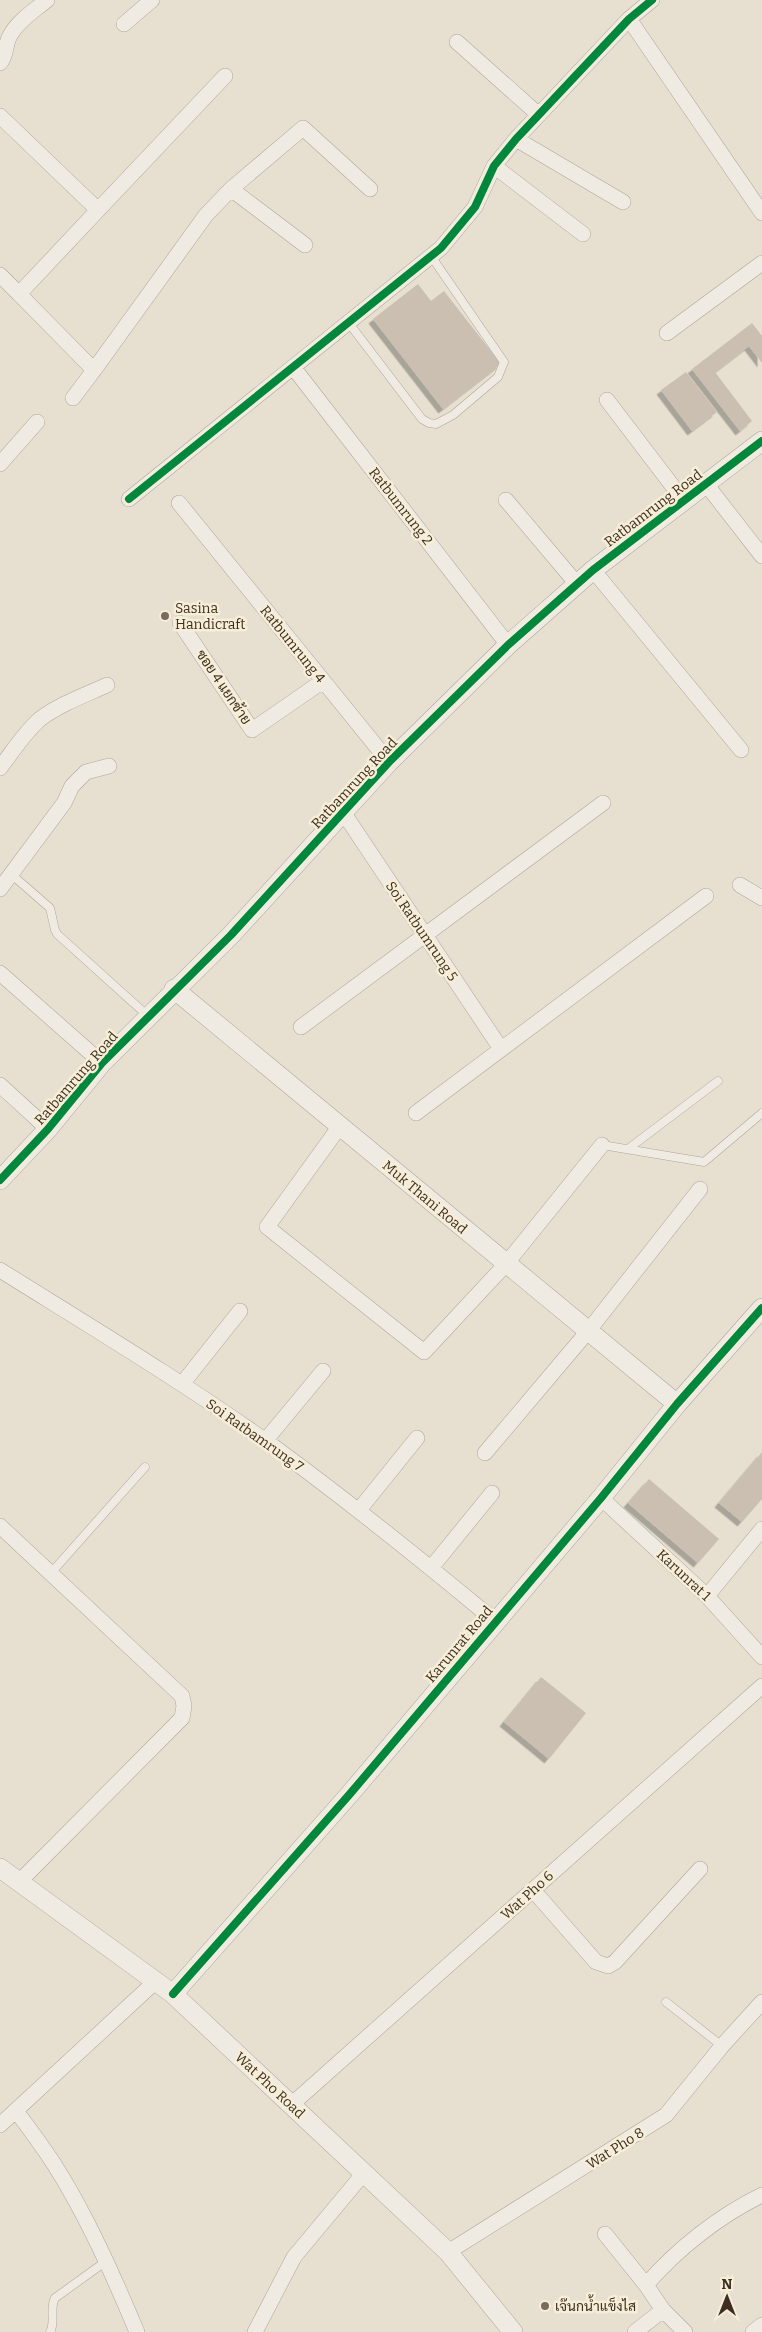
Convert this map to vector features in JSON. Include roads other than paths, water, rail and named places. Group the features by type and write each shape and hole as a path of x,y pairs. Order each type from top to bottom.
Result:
{"street":[{"path":"0,63 6,57 8,39 12,32 47,0"},
{"path":"124,24 152,0"},
{"path":"129,499 441,248 475,207 494,166 516,139 630,18 652,0"},
{"path":"630,18 762,213"},
{"path":"457,42 538,115"},
{"path":"19,294 224,76"},
{"path":"0,116 98,210"},
{"path":"73,398 206,215 231,189 303,128 370,189"},
{"path":"516,139 624,202"},
{"path":"494,166 583,234"},
{"path":"231,189 306,245"},
{"path":"667,333 762,263"},
{"path":"0,275 94,370"},
{"name":"Ratbumrung 2","path":"293,367 508,645"},
{"path":"608,400 684,500"},
{"path":"0,464 37,422"},
{"name":"Ratbamrung Road","path":"0,1180 48,1129 102,1063 230,935 389,762 508,645 593,570 762,441"},
{"path":"706,484 762,556"},
{"path":"506,500 576,584"},
{"name":"Ratbumrung 4","path":"179,502 389,762"},
{"path":"593,570 741,750"},
{"name":"ซอย 4 แยกซ้าย","path":"180,623 252,730 323,681"},
{"path":"0,768 24,736 41,719 60,707 107,685"},
{"path":"0,889 64,803 72,786 86,772 109,766"},
{"path":"302,1027 603,803"},
{"name":"Soi Ratbumrung 5","path":"343,812 501,1049"},
{"path":"740,885 762,898"},
{"path":"416,1113 706,896"},
{"path":"0,973 102,1063"},
{"name":"Muk Thani Road","path":"174,989 677,1404"},
{"path":"0,1085 48,1129"},
{"path":"340,1126 267,1226 424,1352 506,1264 602,1144"},
{"path":"485,1453 589,1330 700,1189"},
{"name":"Soi Ratbamrung 7","path":"0,1270 182,1384 265,1441 359,1510 495,1621"},
{"name":"Karunrat Road","path":"173,1994 349,1795 601,1498 677,1404 762,1308"},
{"path":"182,1384 240,1311"},
{"path":"265,1441 323,1371"},
{"path":"359,1510 417,1438"},
{"path":"431,1568 492,1493"},
{"name":"Karunrat 1","path":"601,1498 707,1596 762,1657"},
{"path":"0,1526 182,1696 184,1706 182,1718 169,1732 20,1881"},
{"path":"707,1596 762,1529"},
{"name":"Wat Pho 6","path":"291,2104 762,1686"},
{"name":"Wat Pho Road","path":"0,1868 173,1994 448,2252 513,2332"},
{"path":"533,1890 596,1962 608,1966 615,1962 700,1869"},
{"path":"0,2125 156,1981"},
{"name":"Wat Pho 8","path":"448,2252 666,2116 722,2046 759,2011"},
{"path":"16,2110 54,2165 77,2205 137,2332"},
{"path":"255,2332 294,2257 364,2173"},
{"path":"646,2285 661,2267 732,2210 762,2195"},
{"path":"605,2234 664,2310 685,2332"},
{"path":"635,2332 664,2310"},
{"path":"753,2332 762,2325"}],"lane":[{"path":"348,322 422,418 429,423 436,424 453,415 498,377 504,362 431,256"},
{"path":"12,874 50,908 55,930 58,934 148,1016"},
{"path":"628,1149 718,1081"},
{"path":"602,1144 704,1162 762,1113"},
{"path":"51,1573 145,1467"},
{"path":"666,2002 722,2046"},
{"path":"50,2332 52,2328 52,2304 55,2298 105,2262"}],"place":[{"name":"Sasina Handicraft","path":"165,616"},
{"name":"เจ๊นกน้ำแข็งไส","path":"545,2306"}]}
